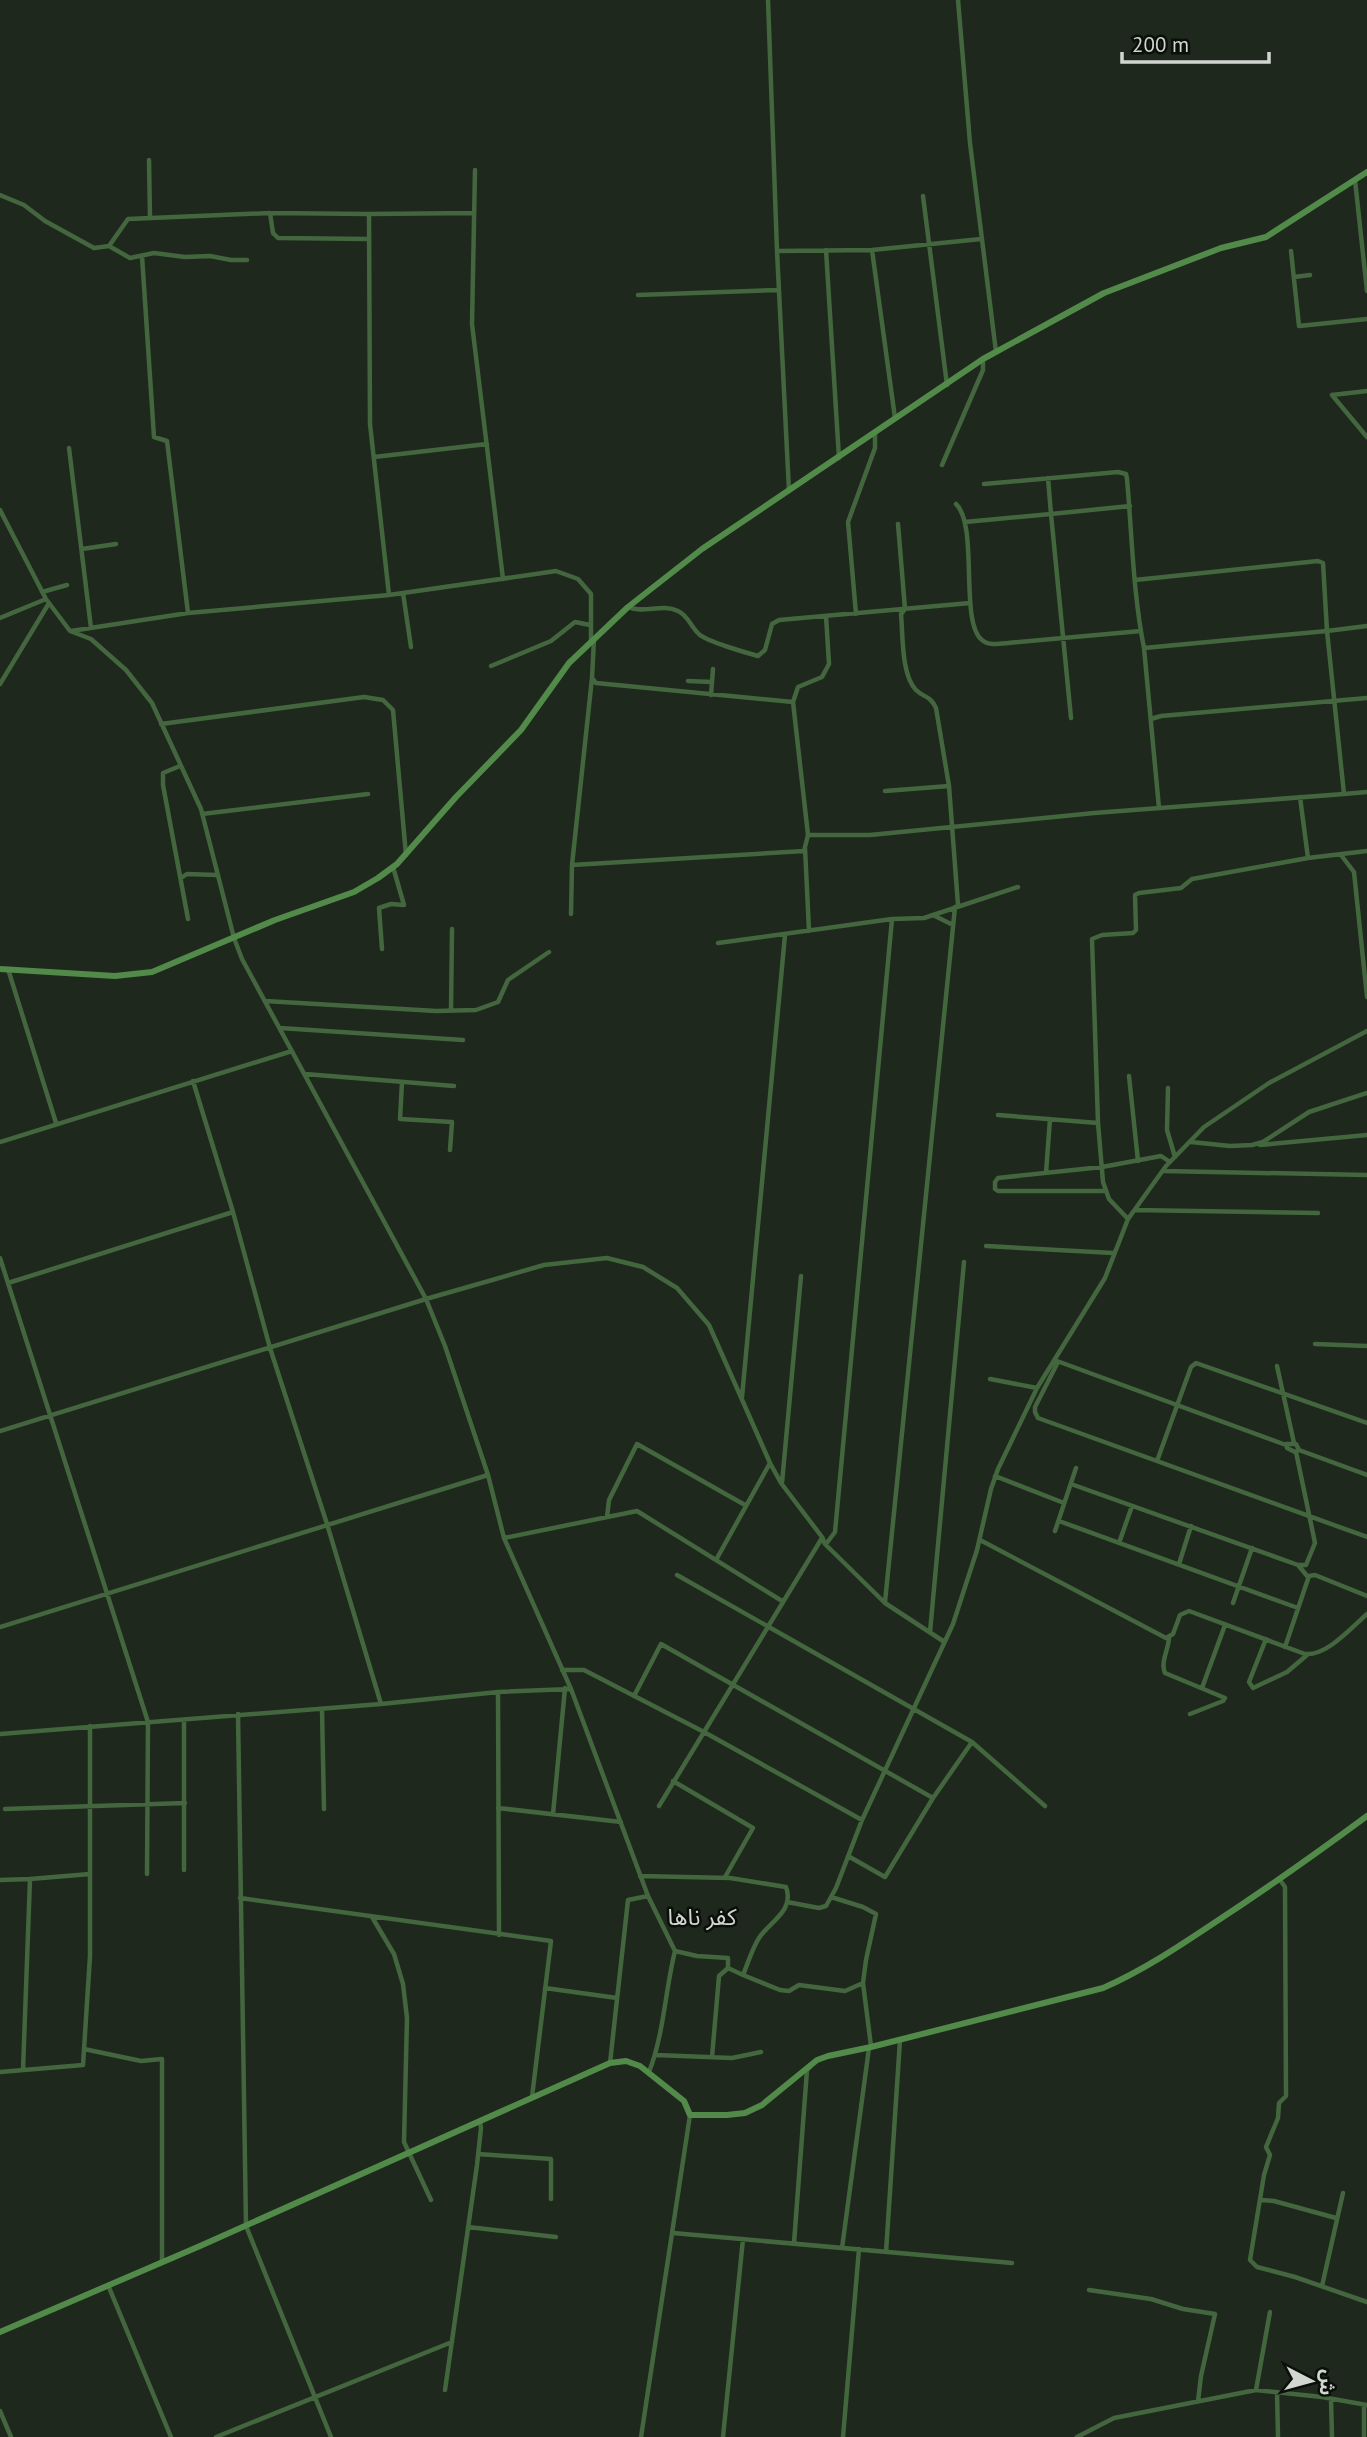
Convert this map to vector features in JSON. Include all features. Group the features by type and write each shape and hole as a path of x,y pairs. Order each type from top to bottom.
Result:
{"street":[{"path":"768,0 789,491"},
{"path":"958,0 965,94 996,352"},
{"path":"149,160 150,218"},
{"path":"475,170 472,324 503,579"},
{"path":"56,1123 4,969 115,976 152,972 275,920 354,892 394,867 406,855 456,797 521,730 569,663 592,640 628,607 702,549 983,359 1104,293 1221,248 1266,237 1367,172"},
{"path":"1355,180 1367,292"},
{"path":"0,195 24,205 45,221 94,248 109,246 130,258 154,253 247,260"},
{"path":"923,196 947,385"},
{"path":"270,213 273,233 278,238 369,239"},
{"path":"109,246 128,219 270,213 474,213"},
{"path":"369,214 370,424 389,595"},
{"path":"777,251 872,250 981,239"},
{"path":"826,250 839,458"},
{"path":"872,250 895,418"},
{"path":"1291,251 1299,326 1367,319"},
{"path":"142,256 154,437 167,441 188,614"},
{"path":"1294,277 1310,275"},
{"path":"638,295 779,290"},
{"path":"942,465 983,370 983,359"},
{"path":"1367,391 1332,395 1367,437"},
{"path":"856,614 848,522 875,448 875,432"},
{"path":"374,457 486,444"},
{"path":"69,448 91,628"},
{"path":"984,484 1123,472 1127,479 1158,808"},
{"path":"1048,478 1071,718"},
{"path":"956,504 962,510 965,522 970,603 977,635 988,643 1063,640 1141,631"},
{"path":"965,522 1130,506"},
{"path":"0,510 47,601 70,631 91,639 126,670 152,703 202,814 234,938 242,959 426,1299 445,1346 488,1475 505,1538 562,1670 648,1896 675,1951 668,1977 656,2055 649,2072"},
{"path":"885,1603 957,906 954,825 936,708 931,699 915,689 905,666 901,614 905,609 898,524"},
{"path":"82,550 116,544"},
{"path":"1135,580 1318,561 1323,563 1327,631 1344,794"},
{"path":"70,631 188,614 389,595 556,571 578,579 591,594 592,678 572,865 571,914"},
{"path":"42,592 67,585"},
{"path":"403,593 411,647"},
{"path":"0,618 47,601"},
{"path":"0,684 47,601"},
{"path":"628,607 639,610 676,610 684,615 701,636 758,656 764,652 771,626 776,621 970,603"},
{"path":"809,931 805,848 808,835 793,702 798,687 821,677 829,664 826,616"},
{"path":"491,666 551,641 575,622 590,625"},
{"path":"1144,648 1367,626"},
{"path":"711,695 713,669"},
{"path":"592,678 596,682 793,702"},
{"path":"688,681 712,682"},
{"path":"161,724 364,697 383,700 393,709 406,855"},
{"path":"1151,719 1367,698"},
{"path":"180,766 163,774 163,785 188,919"},
{"path":"885,791 949,786"},
{"path":"808,835 870,835 954,825 1367,792"},
{"path":"202,814 368,794"},
{"path":"1300,797 1308,858"},
{"path":"572,865 804,851 805,848"},
{"path":"1128,1219 1115,1207 1106,1191 1102,1167 1098,1124 1093,939 1102,935 1133,933 1136,930 1135,895 1139,893 1181,888 1192,879 1308,858 1367,851"},
{"path":"1341,855 1354,872 1367,997"},
{"path":"382,949 379,908 391,904 404,905 394,867"},
{"path":"181,879 187,874 217,875"},
{"path":"718,943 892,919 924,918 1018,887"},
{"path":"1358,910 1367,909"},
{"path":"932,915 953,925"},
{"path":"825,1544 835,1532 892,919"},
{"path":"451,1010 452,929"},
{"path":"742,1401 785,935"},
{"path":"264,1001 476,1010 499,1002 508,980 549,952"},
{"path":"279,1028 463,1040"},
{"path":"787,1902 819,1908 826,1906 831,1897 885,1769 953,1624 980,1540 995,1476 1037,1388 1100,1286 1128,1219 1170,1162 1204,1127 1269,1083 1367,1031"},
{"path":"0,1142 292,1051"},
{"path":"304,1074 454,1086"},
{"path":"1129,1076 1138,1161"},
{"path":"193,1081 233,1212 270,1348 381,1704"},
{"path":"402,1082 400,1119 452,1122 450,1150"},
{"path":"1168,1088 1167,1130 1175,1157"},
{"path":"1252,1145 1263,1142 1309,1112 1367,1093"},
{"path":"998,1115 1098,1124"},
{"path":"1046,1173 1049,1119"},
{"path":"1190,1142 1230,1146 1367,1135"},
{"path":"1106,1191 995,1190 996,1179 1102,1167 1163,1156 1170,1162"},
{"path":"1163,1171 1367,1175"},
{"path":"1134,1210 1318,1213"},
{"path":"8,1283 233,1212"},
{"path":"986,1246 1113,1253"},
{"path":"0,1258 148,1722 147,1874"},
{"path":"0,1431 544,1265 607,1258 643,1267 677,1288 709,1325 770,1463 781,1483 825,1544 885,1603 943,1641"},
{"path":"930,1632 964,1262"},
{"path":"781,1483 801,1276"},
{"path":"1315,1344 1367,1346"},
{"path":"1055,1361 1367,1475"},
{"path":"1055,1361 1035,1407 1037,1416 1367,1537"},
{"path":"1157,1461 1191,1367 1196,1363 1367,1423"},
{"path":"1277,1366 1294,1443"},
{"path":"990,1379 1037,1388"},
{"path":"1071,1484 1298,1565 1306,1565 1315,1543 1299,1446 1288,1443 1286,1446"},
{"path":"607,1517 609,1500 637,1444 746,1505"},
{"path":"716,1560 770,1463"},
{"path":"1055,1531 1076,1468"},
{"path":"0,1627 488,1475"},
{"path":"995,1476 1064,1503"},
{"path":"1119,1543 1132,1506"},
{"path":"505,1538 637,1511 782,1601"},
{"path":"1059,1521 1298,1608"},
{"path":"1179,1564 1191,1527"},
{"path":"659,1806 822,1537"},
{"path":"980,1540 1164,1637 1169,1637"},
{"path":"1233,1603 1252,1548"},
{"path":"1298,1565 1308,1577"},
{"path":"1285,1647 1308,1577 1315,1574 1367,1596"},
{"path":"677,1575 972,1742 1045,1806"},
{"path":"1190,1714 1225,1699 1224,1696 1163,1671 1169,1637 1174,1633 1181,1615 1187,1611 1307,1655 1315,1654 1331,1644 1367,1614"},
{"path":"1202,1688 1225,1625"},
{"path":"1266,1639 1250,1681 1253,1688 1287,1672 1307,1655"},
{"path":"634,1696 661,1644 933,1798"},
{"path":"562,1670 584,1670 704,1732 862,1821"},
{"path":"0,1734 322,1709 498,1692 568,1689"},
{"path":"553,1814 568,1689"},
{"path":"498,1692 499,1935"},
{"path":"322,1709 324,1809"},
{"path":"238,1714 246,2226 331,2437"},
{"path":"184,1720 184,1870"},
{"path":"0,2072 83,2065 90,1956 90,1726"},
{"path":"848,1856 885,1877 933,1798 972,1742"},
{"path":"673,1781 753,1828 725,1877"},
{"path":"5,1809 185,1803"},
{"path":"498,1808 621,1822"},
{"path":"690,2115 745,2113 770,2100 817,2060 1103,1988 1124,1979 1280,1880 1367,1816"},
{"path":"0,1880 90,1874"},
{"path":"640,1876 725,1877 786,1887 787,1902 781,1916 759,1938 743,1975"},
{"path":"23,2070 30,1879"},
{"path":"1280,1880 1285,1887 1286,2096 1279,2103 1278,2118 1266,2147 1270,2155 1264,2175 1250,2260 1257,2267 1367,2302"},
{"path":"610,2063 628,1900 648,1896"},
{"path":"831,1897 863,1906 876,1914 863,1983 870,2048 842,2248"},
{"path":"240,1898 551,1941 532,2099"},
{"path":"372,1917 394,1954 403,1984 407,2018 404,2141 431,2200"},
{"path":"675,1951 696,1956 728,1958 728,1968 719,1976 712,2057"},
{"path":"728,1968 780,1990 789,1991 799,1985 845,1990 863,1983"},
{"path":"545,1988 617,1998"},
{"path":"886,2252 900,2040"},
{"path":"84,2049 141,2061 162,2059 162,2261"},
{"path":"656,2055 741,2058 761,2052"},
{"path":"794,2243 807,2070 817,2060"},
{"path":"0,2332 246,2226 610,2063 626,2061 649,2072 684,2101 690,2115 641,2437"},
{"path":"445,2390 478,2154 480,2122"},
{"path":"478,2154 551,2159 551,2199"},
{"path":"1322,2286 1343,2193"},
{"path":"1261,2200 1336,2218"},
{"path":"468,2227 556,2237"},
{"path":"673,2233 1012,2263"},
{"path":"723,2437 743,2239"},
{"path":"843,2437 859,2249"},
{"path":"108,2284 171,2437"},
{"path":"1089,2290 1151,2299 1183,2309 1215,2314 1198,2401"},
{"path":"1256,2390 1270,2312"},
{"path":"216,2437 452,2342"},
{"path":"1077,2437 1115,2418 1256,2390 1365,2405 1364,2437"},
{"path":"1277,2392 1278,2437"},
{"path":"1331,2399 1332,2437"},
{"path":"0,2411 11,2437"},
{"path":"1090,2430 1095,2437"}],"district":[{"name":"كفر ناها","path":"702,1916"}]}
